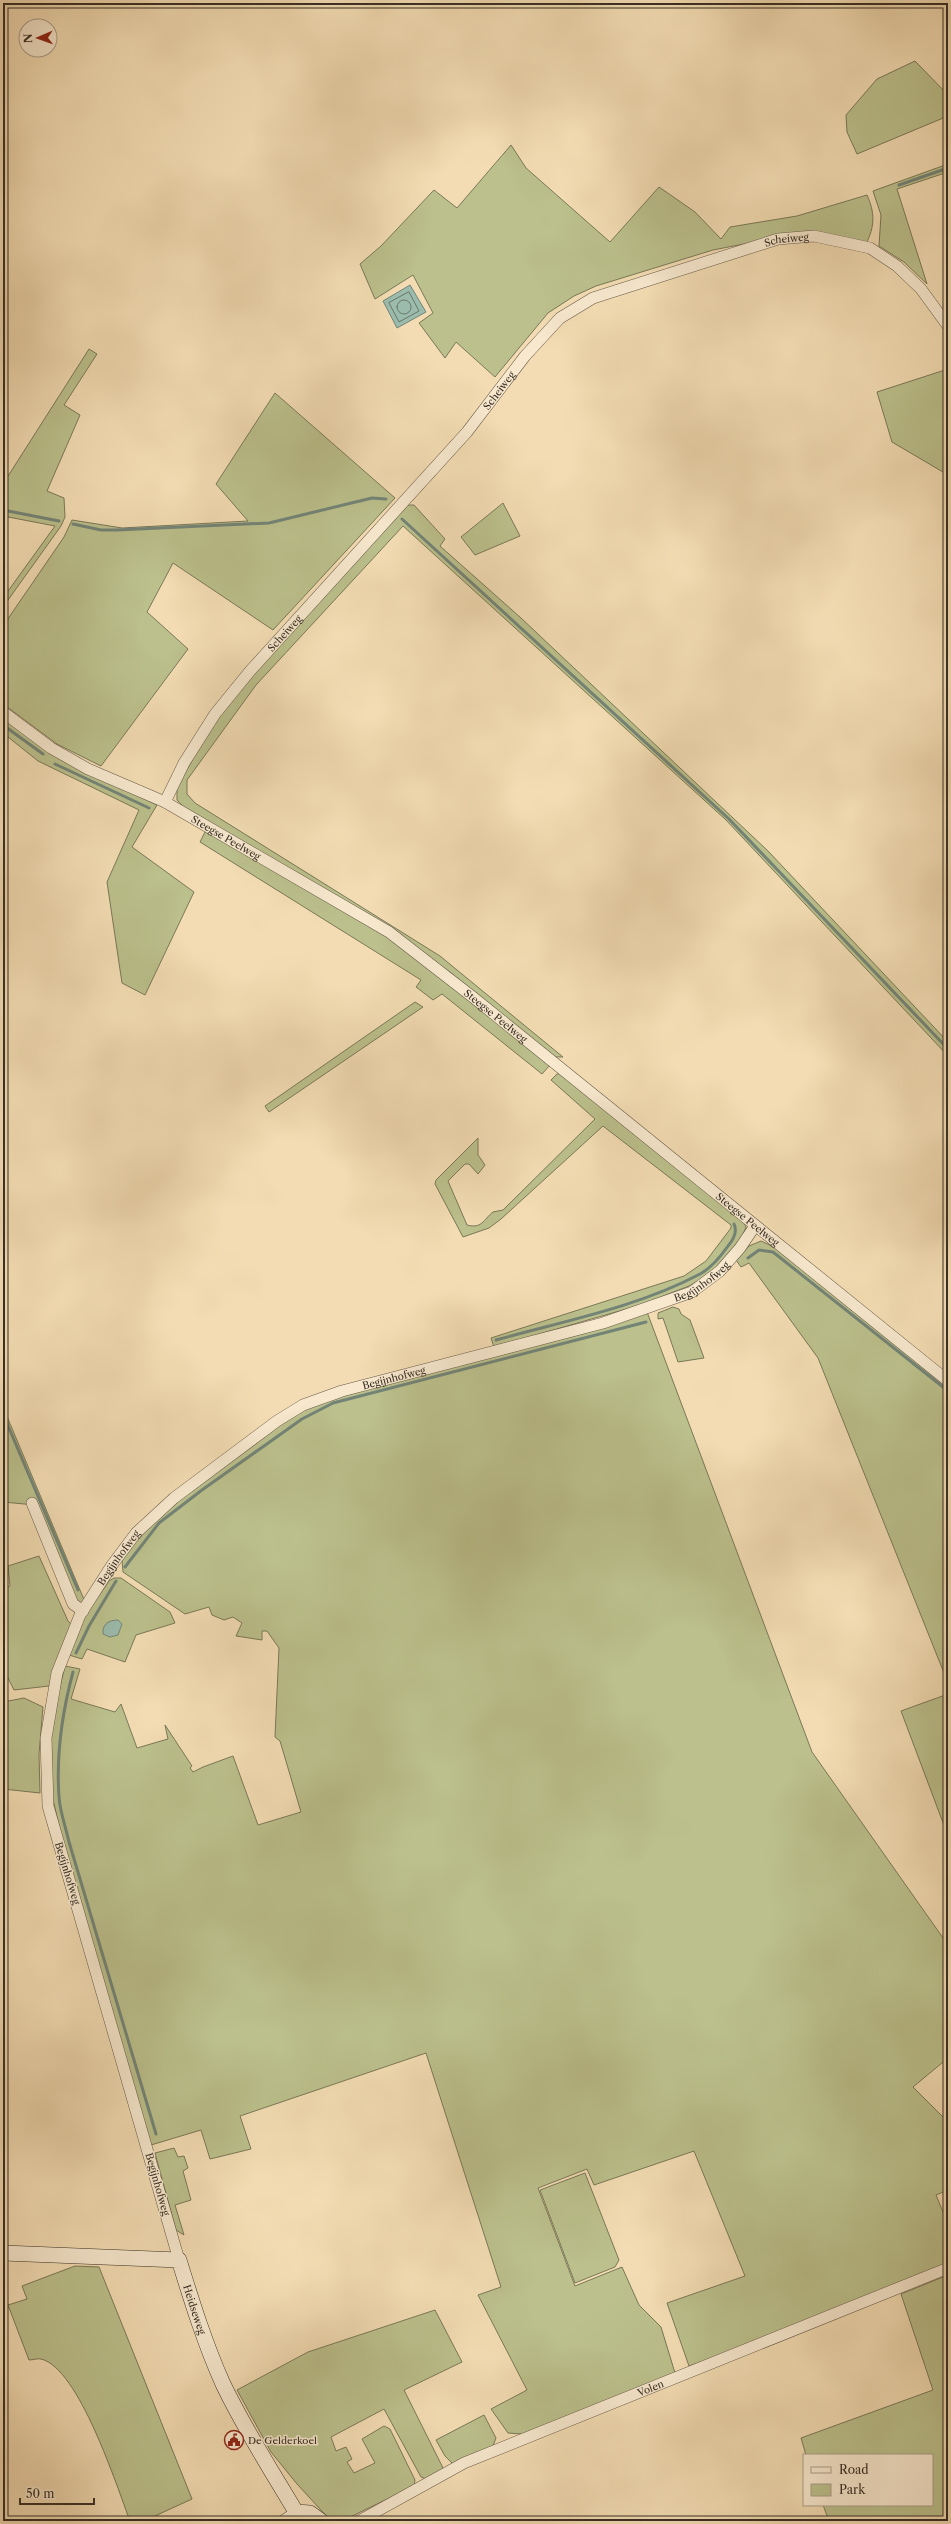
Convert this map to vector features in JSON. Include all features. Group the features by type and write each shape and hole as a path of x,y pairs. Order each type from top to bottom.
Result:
{"street":[{"name":"Scheiweg","path":"165,802 184,763 211,720 250,671 467,432 525,356 560,318 593,298 778,239 814,236 870,248 897,266 921,288 948,326"},
{"name":"Steegse Peelweg","path":"3,712 57,752 88,768 165,802 389,932 480,1003 948,1381"},
{"name":"Begijnhofweg","path":"179,2260 48,1806 46,1738 57,1673 83,1610 136,1533 174,1498 277,1421 303,1405 342,1391 603,1323 692,1292 720,1272 740,1248 755,1226"},
{"path":"32,1503 72,1604 83,1610"},
{"path":"3,2253 179,2260"},
{"name":"Heidseweg","path":"179,2260 199,2323 224,2384 296,2512"},
{"name":"Volen","path":"359,2521 464,2463 948,2268"},
{"path":"283,2521 296,2512 310,2512 321,2521"}],"green space":[{"path":"915,61 948,95 948,116 857,154 847,132 846,115 877,79"},
{"path":"511,145 526,168 610,242 659,187 695,212 721,239 730,227 797,216 867,195 873,214 871,231 866,244 795,234 713,250 596,286 574,296 548,313 495,377 456,342 445,358 419,323 433,313 413,275 375,299 360,264 381,246 434,190 457,208"},
{"path":"948,164 948,172 897,189 927,284 904,262 879,246 881,215 873,191"},
{"path":"89,349 97,354 64,405 80,415 47,491 64,498 65,517 61,526 3,607 3,598 55,526 3,516 3,484"},
{"path":"948,369 948,475 892,442 877,392"},
{"path":"275,393 395,498 273,630 173,563 147,612 188,649 101,766 57,744 3,704 3,626 64,537 72,520 122,528 248,521 216,484"},
{"path":"503,503 520,536 475,555 461,537"},
{"path":"408,505 414,505 445,539 440,546 521,618 768,851 948,1042 948,1056 726,820 403,526 256,685 187,780 187,794 195,803 440,956 563,1057 553,1057 450,972 327,893 190,814 177,800 177,788 209,729 253,673"},
{"path":"3,717 63,761 157,805 132,847 194,892 145,995 122,983 107,882 139,810 38,761 3,733"},
{"path":"206,830 414,953 550,1065 542,1074 442,994 433,1000 416,987 421,980 200,842"},
{"path":"415,1002 423,1007 269,1112 265,1106"},
{"path":"562,1073 742,1219 746,1227 738,1247 713,1272 689,1286 640,1305 494,1347 491,1338 684,1276 706,1261 731,1228 731,1225 603,1126 501,1219 489,1228 463,1237 435,1184 436,1180 478,1138 478,1155 485,1165 478,1174 469,1164 465,1164 448,1181 467,1225 479,1225 493,1212 503,1210 595,1119 551,1080 557,1074"},
{"path":"761,1241 774,1247 948,1385 948,1683 818,1358 749,1263 741,1267 736,1260 749,1246"},
{"path":"673,1307 679,1309 681,1314 690,1320 704,1358 678,1362 663,1318 658,1319 658,1313"},
{"path":"647,1312 812,1752 948,1945 948,2058 913,2087 948,2122 948,2190 936,2195 948,2224 948,2263 767,2340 689,2366 667,2303 745,2276 694,2151 594,2185 587,2169 538,2188 575,2286 622,2267 639,2305 661,2327 675,2373 522,2434 508,2433 491,2409 527,2390 478,2295 501,2287 426,2053 240,2116 251,2149 210,2159 201,2130 151,2145 65,1851 52,1795 50,1743 58,1695 65,1666 80,1669 71,1699 115,1712 121,1704 137,1748 168,1739 165,1725 192,1766 190,1768 193,1772 233,1756 258,1825 301,1812 280,1741 275,1737 279,1648 267,1631 262,1631 262,1640 236,1636 242,1623 233,1617 224,1620 212,1615 209,1607 185,1614 123,1572 122,1560 147,1526 246,1447 316,1403"},
{"path":"3,1407 85,1602 80,1603 73,1600 35,1505 3,1502"},
{"path":"39,1556 68,1621 71,1624 49,1686 14,1690 3,1668 3,1590 10,1586 8,1566"},
{"path":"114,1578 121,1578 170,1612 175,1623 136,1635 125,1662 87,1649 82,1659 69,1655 86,1614 109,1581"},
{"path":"948,1694 948,1836 901,1711"},
{"path":"24,1698 43,1707 39,1754 40,1793 3,1789 3,1702"},
{"path":"174,2148 178,2157 184,2156 188,2168 183,2171 191,2200 175,2205 184,2235 176,2230 155,2153"},
{"path":"585,2173 619,2260 615,2267 575,2283 540,2190"},
{"path":"75,2266 99,2267 192,2499 144,2521 130,2521 106,2457 82,2405 69,2383 55,2367 41,2359 29,2360 8,2305 27,2299 22,2286"},
{"path":"948,2275 948,2521 829,2521 823,2506 933,2506 933,2454 806,2454 801,2438 933,2390 901,2294"},
{"path":"435,2310 462,2362 404,2390 444,2470 426,2479 421,2477 384,2409 331,2437 336,2451 346,2447 352,2459 347,2462 354,2473 375,2463 362,2439 384,2426 390,2429 415,2480 414,2486 342,2521 331,2521 297,2484 271,2452 237,2390 308,2352"},
{"path":"484,2415 496,2438 493,2446 454,2465 445,2456 436,2440"}],"water":[{"path":"410,285 426,312 397,328 383,301"},
{"path":"118,1620 122,1624 118,1635 110,1637 103,1634 107,1623"}],"waterway":[{"path":"899,185 948,168"},
{"path":"73,524 101,530 117,530 269,523 372,498 386,499"},
{"path":"3,510 59,521"},
{"path":"402,519 729,819 948,1049"},
{"path":"3,725 43,754"},
{"path":"55,764 149,808"},
{"path":"496,1340 600,1312 652,1296 676,1286 700,1274 716,1262 732,1241 735,1233 734,1224"},
{"path":"748,1258 759,1250 773,1252 948,1391"},
{"path":"125,1567 159,1523 202,1490 302,1419 333,1403 646,1322"},
{"path":"3,1414 78,1590"},
{"path":"76,1653 89,1626 116,1581"},
{"path":"73,1672 63,1718 59,1749 59,1797 69,1842 156,2134"}],"place":[{"name":"De Gelderkoel","path":"234,2440"}]}
